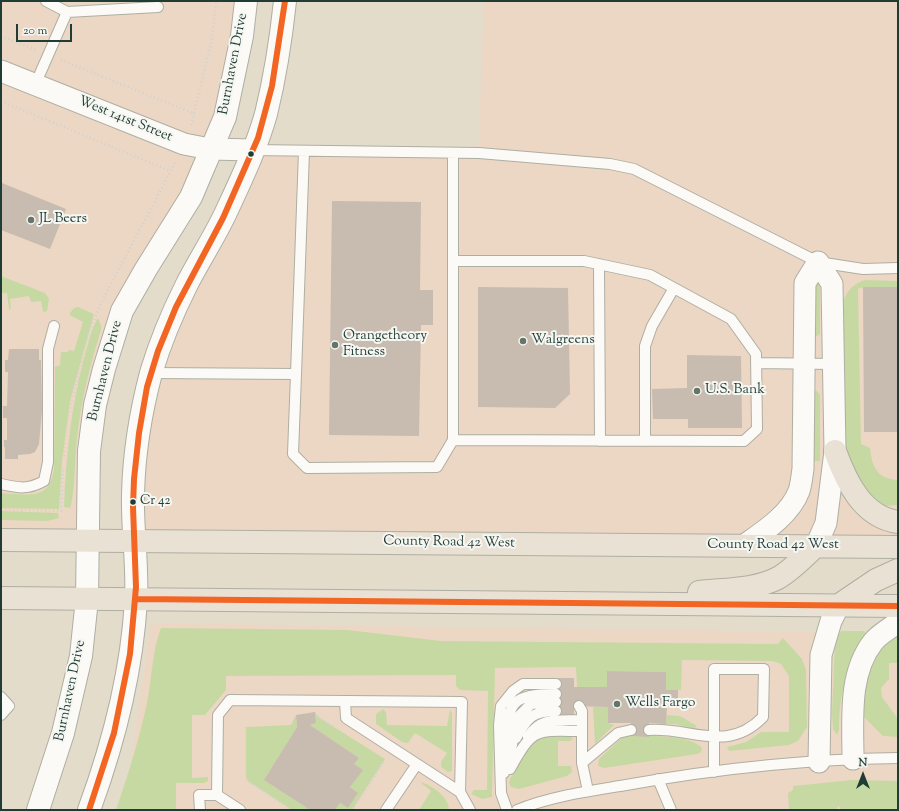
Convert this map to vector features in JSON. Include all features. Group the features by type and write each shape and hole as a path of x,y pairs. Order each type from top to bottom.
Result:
{"highway":[{"path":"835,451 844,477 863,503 880,516 898,522"},
{"name":"County Road 42 West","path":"1,540 898,547"},
{"path":"591,603 752,586 777,578 794,567 816,546"},
{"path":"839,605 876,580 898,570"},
{"path":"1,598 898,606"}],"street":[{"name":"Burnhaven Drive","path":"38,810 63,733 81,656 87,599 89,451 95,405 122,311 146,269 191,197 210,149 225,117 242,36 246,1"},
{"path":"89,810 111,744 122,703 129,661 136,599 133,494 136,451 151,373 176,307 228,209 253,150 266,113 281,37 285,1"},
{"name":"West 141st Street","path":"1,71 184,144 210,149 253,150"},
{"path":"742,546 771,527 787,510 799,492 803,469 805,283 818,262 832,284 835,451 826,523 816,546"},
{"path":"819,762 821,654 831,621 839,605"},
{"path":"853,759 854,695 859,668 874,642 898,622"}],"lane":[{"path":"46,1 67,12 158,7"},
{"path":"35,85 67,12"},
{"path":"253,150 478,153 610,164 634,168 818,262 839,267 863,269 898,268"},
{"path":"304,151 293,454 307,468 437,467 453,440 453,153"},
{"path":"453,261 584,261 599,264 650,275 731,319 756,354 757,429 744,441 645,442 453,440"},
{"path":"599,264 600,441"},
{"path":"645,442 645,346 652,326 674,288"},
{"path":"1,484 16,487 32,487 44,481 48,462 48,349 54,326"},
{"path":"756,363 834,364"},
{"path":"151,373 296,374"},
{"path":"649,730 714,737 745,732 763,717 764,669 714,669 714,737 714,772"},
{"path":"507,810 501,793 508,716 515,703 523,696 534,694 556,698 531,704 523,710 516,719 517,746"},
{"path":"1,697 9,706 1,715"},
{"path":"217,795 218,715 230,700 462,702 460,792"},
{"path":"345,701 346,718 460,792 470,810"},
{"path":"502,782 517,746 534,728 544,721 579,712 582,731 582,764 588,791"},
{"path":"582,764 618,733 631,730"},
{"path":"517,746 539,732 582,731"},
{"path":"517,810 526,806 588,791 658,779 714,772 853,759 898,758"},
{"path":"386,810 417,764"},
{"path":"658,779 671,810"},
{"path":"200,810 199,795 217,795 240,810"}],"path":[{"path":"1,36 195,114"},
{"path":"1,101 170,171"},
{"path":"1,509 61,511"},
{"path":"318,717 338,730"},
{"path":"246,727 246,776 248,781 292,810"},
{"path":"352,810 385,760 378,755"}],"shaded area":[{"path":"1,1 246,1 225,117 104,369 87,540 1,540"},
{"path":"484,1 898,1 898,547 134,541 144,406 253,150 478,153"},
{"path":"151,623 898,633 898,810 124,810"}],"green space":[{"path":"1,276 45,293 49,299 47,311 43,312 41,301 31,302 29,296 10,299 11,308 9,310 7,293 1,293"},
{"path":"816,280 819,282 820,286 820,334 814,336 813,282"},
{"path":"866,280 898,281 898,287 863,287 858,289 861,444 870,448 872,461 880,474 891,479 898,480 898,505 885,506 870,493 858,478 850,461 844,441 843,302 846,294 854,285"},
{"path":"78,307 94,314 70,401 62,461 59,509 1,508 1,493 36,494 48,486 52,479 54,468 55,367 60,365 61,352 68,352 69,350 74,351 83,322 70,315 70,313 74,308"},
{"path":"98,318 101,325 101,330 83,397 77,438 73,494 70,508 64,507 66,469 72,413 79,376 92,332"},
{"path":"814,391 817,391 820,395 820,461 812,461"},
{"path":"1,511 58,513 59,518 47,521 1,520"},
{"path":"161,628 348,630 441,641 778,644 783,638 802,659 806,670 807,727 798,741 789,745 729,751 727,747 746,742 761,732 789,732 789,676 781,664 772,661 682,660 681,690 666,690 666,672 607,671 607,687 577,687 576,667 495,668 492,797 482,799 471,794 474,790 487,790 488,691 460,690 456,686 456,675 226,676 226,690 205,715 192,715 192,778 208,777 208,781 204,783 176,783 176,810 116,810 144,717 149,694 152,665"},
{"path":"841,631 864,631 867,636 846,681 841,702 839,730 837,735 833,729 832,713 835,642"},
{"path":"898,634 898,663 889,663 889,679 881,688 882,697 898,719 898,737 883,736 864,717 864,692 868,670 872,660 887,642"},
{"path":"593,707 608,707 608,723 614,725 595,744"},
{"path":"383,709 386,712 387,725 447,726 450,710 452,713 452,771 448,772 441,767 441,762 447,753 415,733 408,743 402,742 376,724 376,714"},
{"path":"315,712 318,717 385,759 352,810 335,810 340,803 348,808 358,793 350,787 362,770 354,764 359,758 310,725 316,723"},
{"path":"296,715 297,727 264,780 310,810 292,810 248,781 246,777 246,727 291,725"},
{"path":"667,715 680,716 697,726 693,729 676,724 666,724"},
{"path":"625,735 678,738 696,743 702,748 701,752 697,754 604,768 598,766 599,759"},
{"path":"539,736 570,736 573,739 570,741 558,741 558,766 571,766 572,772 567,776 519,789 511,787 509,783 510,779 530,743"},
{"path":"852,780 898,781 898,810 842,810 838,806 836,810 789,809 788,793 793,790 793,786"},
{"path":"420,782 439,792 446,801 449,810 419,810 431,791"}],"building":[{"name":"JL Beers","path":"2,183 66,209 50,249 1,230"},
{"path":"332,201 421,202 420,290 433,290 433,325 421,325 419,436 329,435"},
{"name":"Walgreens","path":"478,287 568,288 570,394 555,408 478,407"},
{"path":"863,287 898,287 898,432 864,432"},
{"path":"9,349 39,349 39,360 41,360 42,410 39,444 35,452 18,455 18,459 5,459 4,447 4,440 7,440 7,418 3,418 3,406 7,406 8,372 5,372 5,360 8,360"},
{"name":"U.S. Bank","path":"687,355 741,356 742,428 688,428 688,419 653,419 652,389 687,388"},
{"name":"Wells Fargo","path":"607,671 666,672 666,690 678,690 678,707 667,707 666,724 649,723 649,737 631,736 631,723 608,723 608,707 574,706 574,718 556,718 556,678 574,678 574,687 607,687"},
{"path":"315,712 316,723 310,725 359,758 354,764 363,770 350,787 358,793 348,808 340,803 335,810 310,810 264,780 297,727 296,715"}],"transit line":[{"path":"89,810 114,733 130,654 136,587 133,507 134,479 139,433 147,387 158,351 176,307 223,218 258,138 272,86 285,1"},
{"path":"136,599 898,606"}],"place":[{"name":"JL Beers","path":"31,220"},
{"name":"Walgreens","path":"523,341"},
{"name":"Orangetheory Fitness","path":"335,345"},
{"name":"U.S. Bank","path":"697,391"},
{"name":"Cr 42","path":"133,502"},
{"name":"Wells Fargo","path":"617,704"}]}
